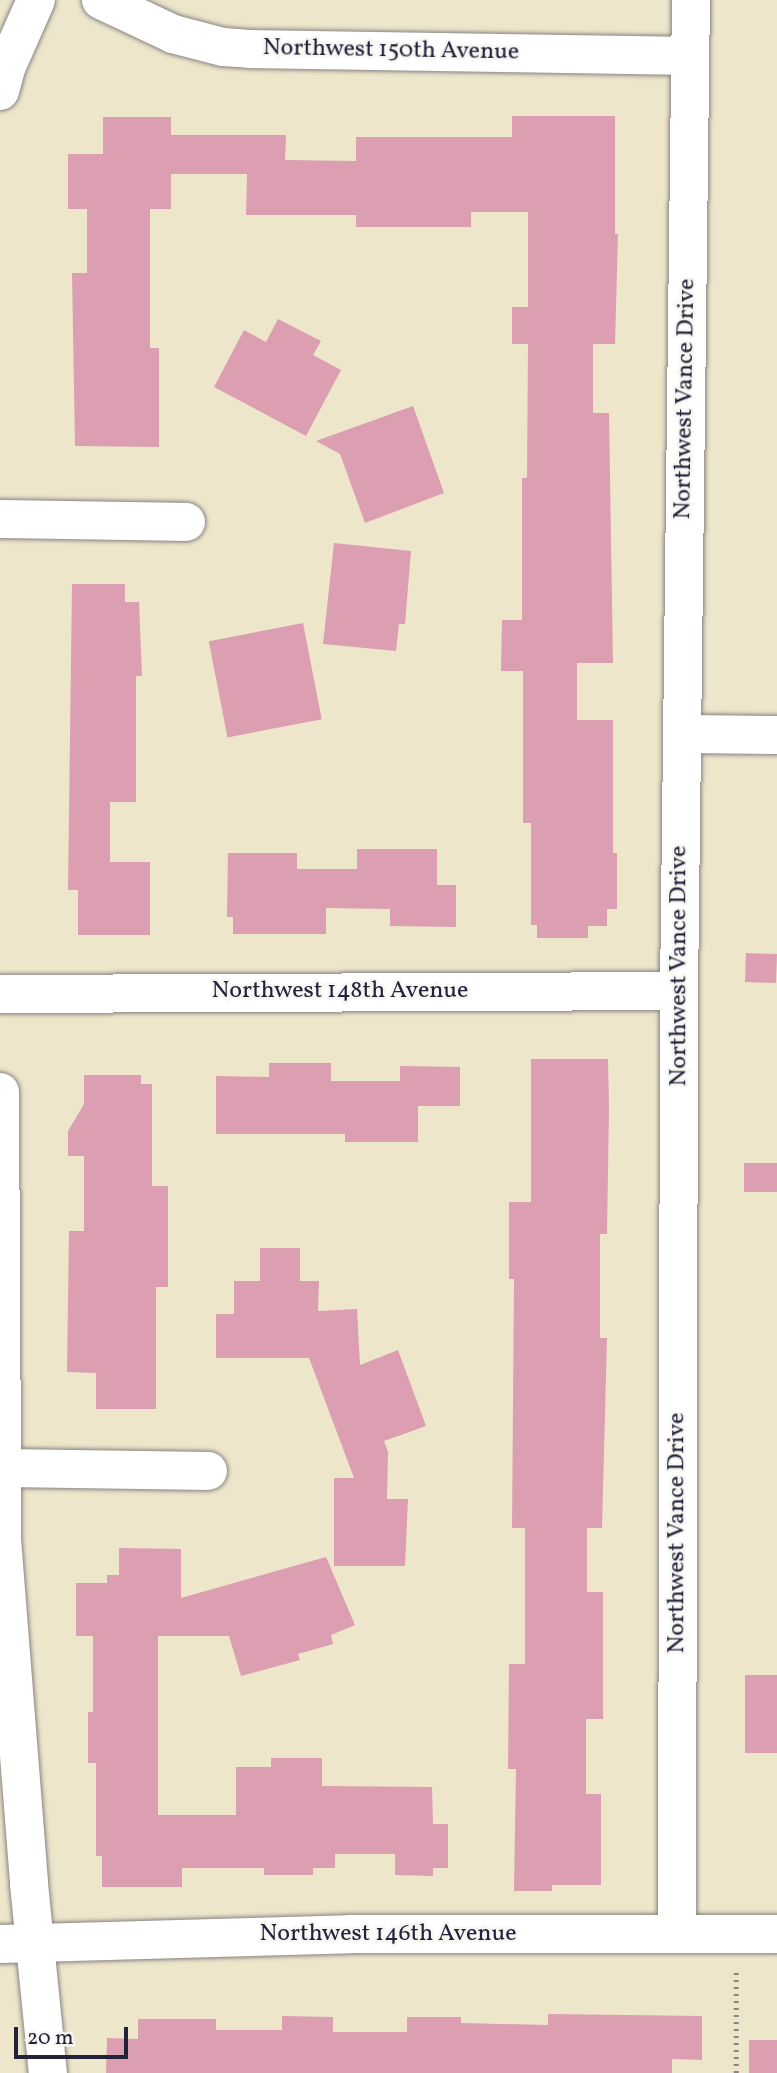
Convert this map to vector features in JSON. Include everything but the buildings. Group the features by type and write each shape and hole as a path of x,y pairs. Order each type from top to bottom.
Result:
{"street":[{"path":"0,90 6,68 36,0"},
{"name":"Northwest 150th Avenue","path":"101,0 173,34 223,47 250,50 690,56"},
{"name":"Northwest Vance Drive","path":"677,1933 679,991 691,0"},
{"path":"0,519 186,522"},
{"path":"682,734 777,735"},
{"name":"Northwest 148th Avenue","path":"0,993 679,991"},
{"path":"0,1092 2,1468 18,1943 48,2073"},
{"path":"2,1468 208,1471"},
{"name":"Northwest 146th Avenue","path":"18,1943 350,1934 777,1934"}],"path":[{"path":"736,1934 736,2073"}]}
